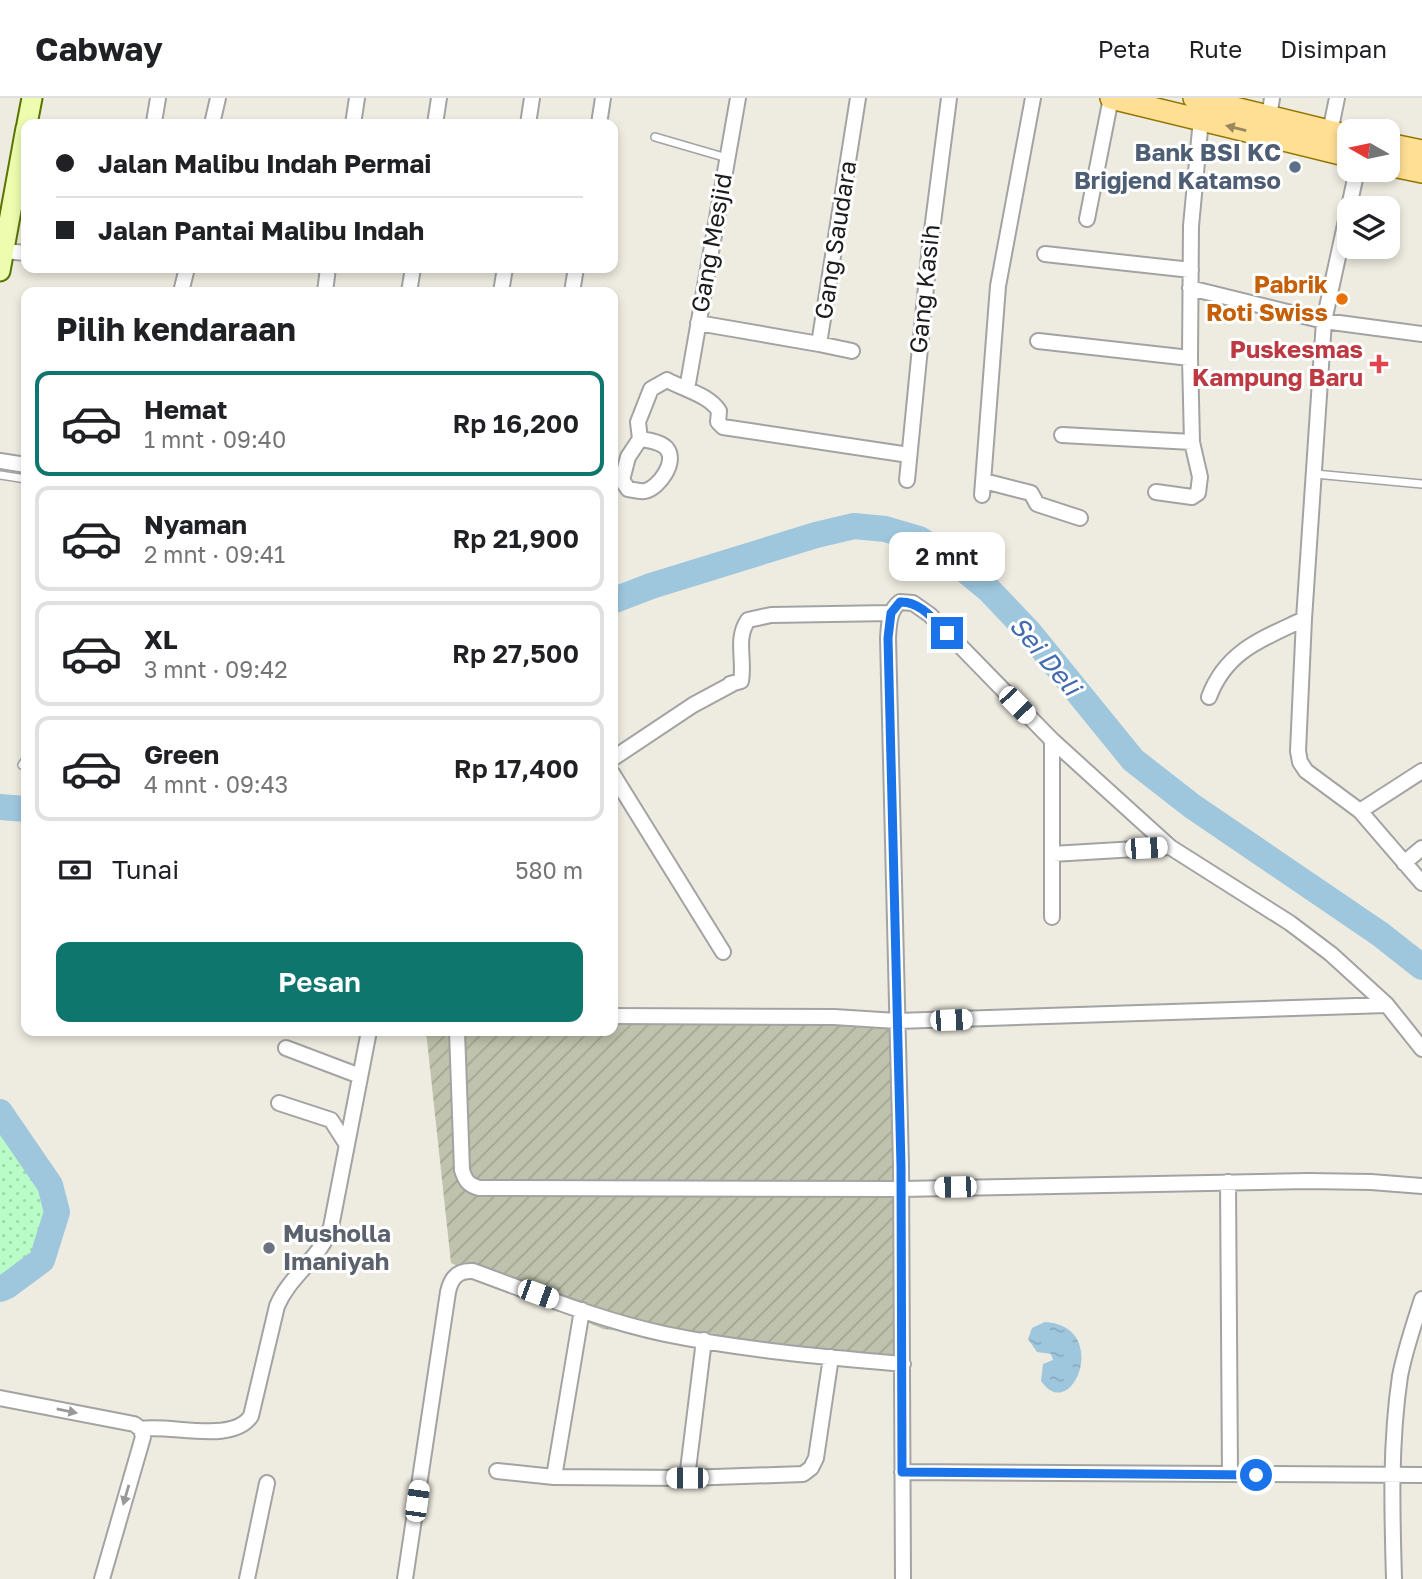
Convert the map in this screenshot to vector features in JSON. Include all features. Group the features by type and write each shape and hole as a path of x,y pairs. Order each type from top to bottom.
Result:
{"main road":[{"path":"28,119 32,98"},
{"path":"1111,98 1201,119 1334,139"},
{"path":"1194,98 1270,107 1334,139"},
{"path":"1400,146 1422,151"},
{"path":"0,271 21,159"},
{"path":"1400,167 1422,172"}],"street":[{"path":"154,119 158,98"},
{"path":"213,119 218,98"},
{"path":"354,119 357,98"},
{"path":"436,119 439,98"},
{"path":"529,119 532,98"},
{"path":"599,119 603,98"},
{"name":"Gang Mesjid","path":"687,389 737,98"},
{"name":"Gang Saudara","path":"698,323 819,344 858,98"},
{"name":"Gang Kasih","path":"906,480 928,259 949,98"},
{"path":"1032,98 998,286 983,488 1031,493 1037,504 1080,518"},
{"path":"1087,219 1111,98"},
{"path":"1334,139 1337,98"},
{"path":"1156,492 1189,497 1197,495 1200,485 1192,442 1190,288 1193,200 1201,119"},
{"path":"1354,182 1324,321 1304,619 1300,762 1306,771 1360,811 1422,883"},
{"path":"4,251 21,253"},
{"path":"1045,254 1191,270"},
{"path":"1190,288 1324,321 1422,334"},
{"path":"1038,341 1190,358"},
{"path":"819,344 852,351"},
{"path":"640,439 638,422 650,390 667,380 717,407 718,422 723,427 909,455"},
{"path":"1062,435 1192,442"},
{"path":"0,461 21,464"},
{"path":"903,1579 901,1189 888,638 891,613 900,602 906,601 919,606 1052,740 1170,847 1290,923 1331,954 1387,1005 1422,1049"},
{"path":"618,755 693,705 741,681 744,668 741,630 748,620 771,615 891,613"},
{"path":"1209,697 1218,675 1237,654 1304,619"},
{"path":"1052,740 1052,917"},
{"path":"1360,811 1422,771"},
{"path":"618,783 723,952"},
{"path":"1052,854 1170,847"},
{"path":"1404,863 1422,848"},
{"path":"618,1016 834,1017 897,1021 1387,1005"},
{"path":"141,1429 155,1427 225,1431 237,1429 251,1416 283,1290 326,1242 331,1227 368,1036"},
{"path":"457,1036 462,1170 470,1185 478,1188 901,1189 1371,1181 1422,1186"},
{"path":"286,1048 360,1076"},
{"path":"279,1103 331,1119 346,1145"},
{"path":"1228,1182 1230,1474"},
{"path":"405,1579 448,1292 455,1276 461,1272 473,1271 636,1327 704,1340 902,1364"},
{"path":"1394,1579 1394,1427 1401,1373 1422,1298"},
{"path":"554,1477 582,1310"},
{"path":"687,1478 704,1340"},
{"path":"497,1471 554,1477 799,1475 808,1471 816,1458 831,1357"},
{"path":"0,1398 134,1423 141,1429 143,1437 103,1579"},
{"path":"902,1472 1422,1475"},
{"path":"247,1579 267,1483"}],"lane":[{"path":"655,137 727,158"},
{"path":"1315,474 1422,484"},
{"path":"0,475 21,478"}],"shaded area":[{"path":"896,1013 901,1362 603,1329 451,1263 427,1036 618,1036 618,1015"}],"green space":[{"path":"0,1112 47,1181 57,1212 42,1260 0,1289"}],"water":[{"path":"1045,1322 1065,1328 1077,1339 1081,1354 1080,1370 1074,1383 1064,1391 1053,1392 1041,1381 1043,1364 1053,1360 1051,1354 1037,1352 1028,1339 1032,1328"}],"waterway":[{"name":"Sei Deli","path":"618,599 816,535 854,526 885,529 919,539 949,557 989,590 1029,632 1133,760 1192,806 1380,934 1422,967"},
{"name":"Sei Deli","path":"0,807 21,809"},
{"name":"Sei Deli","path":"0,1112 50,1185 57,1212 42,1260 0,1289"}],"place":[{"name":"Bank BSI KC Brigjend Katamso","path":"1295,167"},
{"name":"Pabrik Roti Swiss","path":"1342,299"},
{"name":"Puskesmas Kampung Baru","path":"1379,364"},
{"name":"Musholla Imaniyah","path":"269,1248"}],"route":[{"path":"947,633 930,615 913,603 900,602 893,608 888,638 895,1013 901,1166 902,1472 1256,1475"}]}
